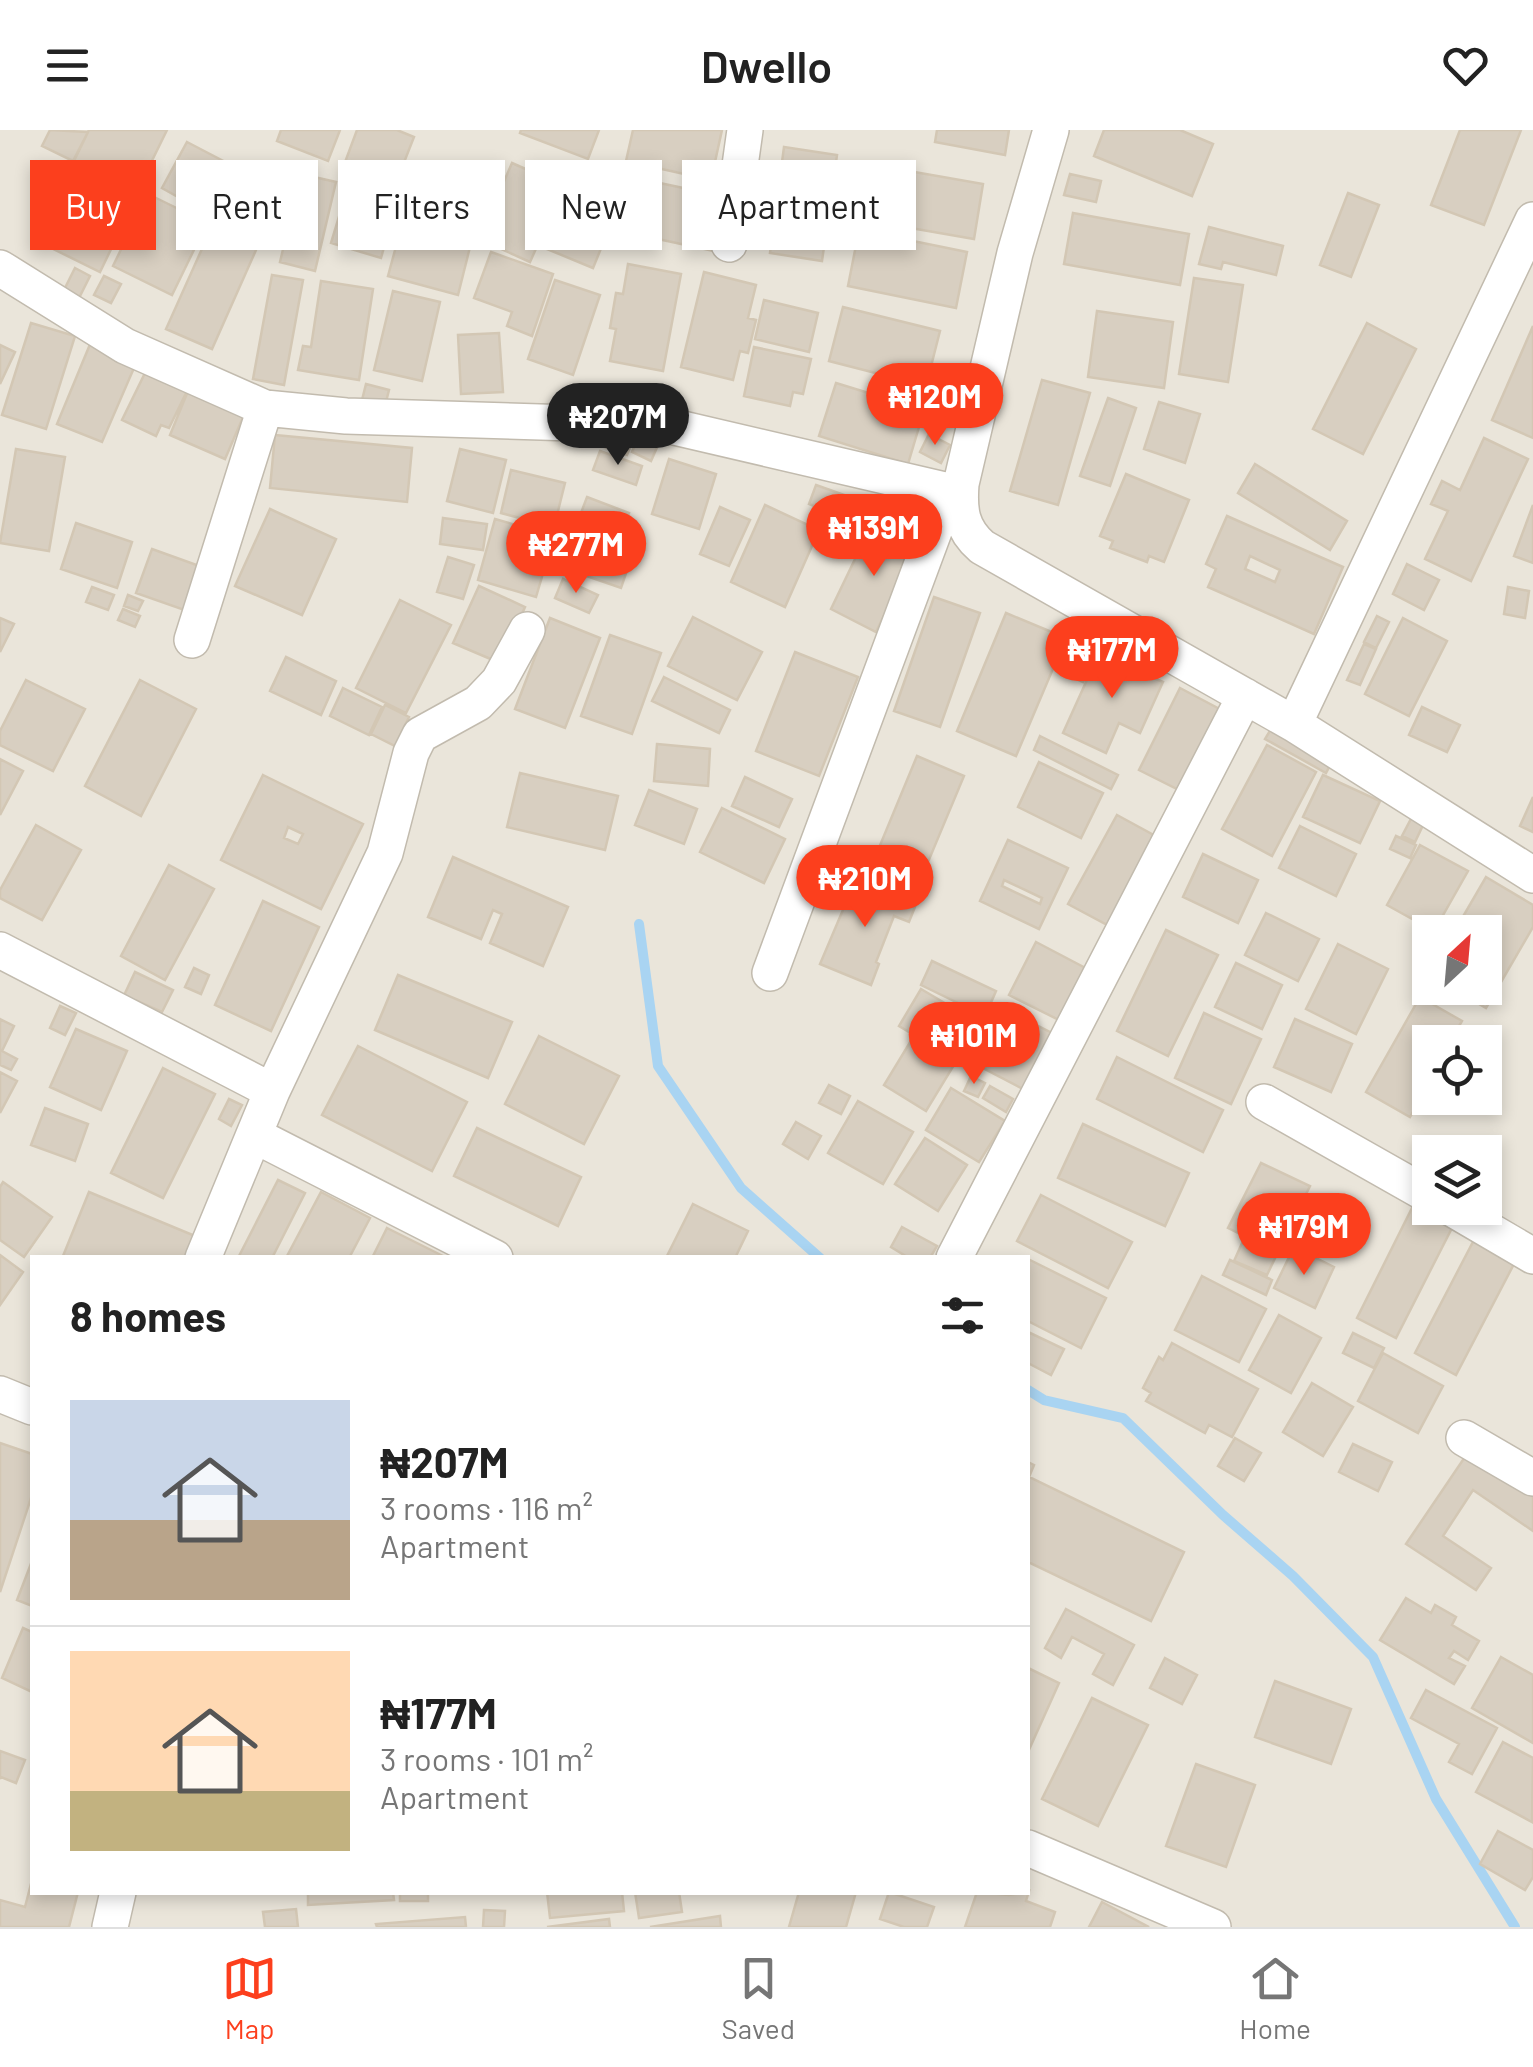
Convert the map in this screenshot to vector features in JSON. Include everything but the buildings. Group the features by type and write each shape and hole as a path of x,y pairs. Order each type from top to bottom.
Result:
{"street":[{"path":"741,160 745,130"},
{"path":"770,972 961,484 1015,253 1051,130"},
{"path":"1294,724 1533,220"},
{"path":"0,268 125,346 265,408 346,416 670,426 954,500"},
{"path":"192,640 265,408"},
{"path":"954,500 970,536 982,546 1294,724 1533,874"},
{"path":"204,1255 272,1091 385,853 411,753 420,735 478,703 500,681 527,630"},
{"path":"956,1255 1245,696"},
{"path":"0,950 272,1091"},
{"path":"1264,1102 1412,1186"},
{"path":"254,1135 489,1255"},
{"path":"1479,1225 1533,1256"},
{"path":"0,1394 30,1406"},
{"path":"1464,1438 1533,1478"},
{"path":"1030,1849 1207,1926"},
{"path":"110,1927 117,1895"}],"shaded area":[{"path":"0,130 1533,130 1533,1927 0,1927"}],"waterway":[{"path":"639,924 658,1066 741,1188 817,1255"},
{"path":"1030,1391 1044,1400 1123,1418 1293,1576 1373,1657 1436,1799 1515,1927"}]}
